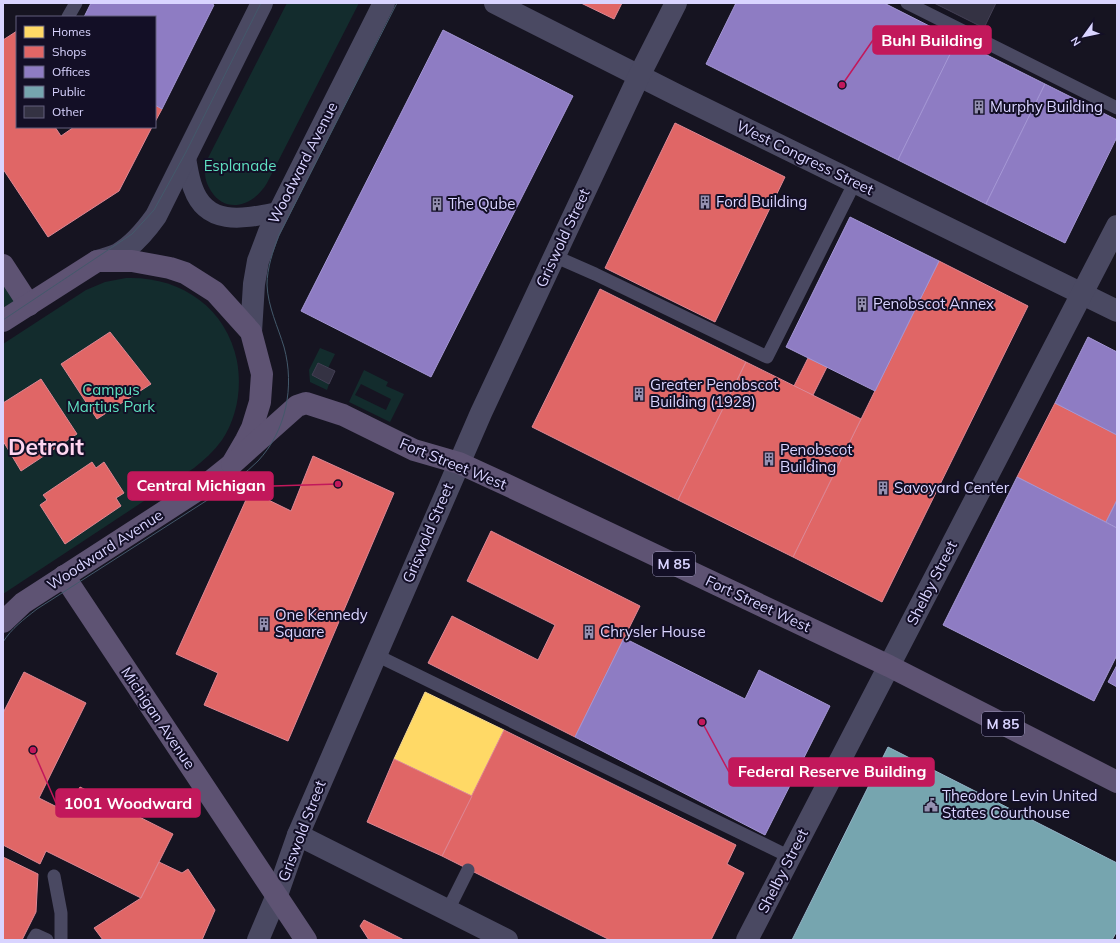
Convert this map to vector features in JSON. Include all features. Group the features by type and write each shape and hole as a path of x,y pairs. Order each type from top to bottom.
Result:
{"main road":[{"name":"Woodward Avenue","path":"3,622 23,603 207,484 232,464 252,428 260,402 262,374 252,332 215,292 185,273 170,268 132,261 97,262"},
{"path":"3,321 97,262"},
{"path":"3,265 29,304"},
{"name":"Fort Street West","path":"232,464 296,406 306,403 343,415 414,450 459,463 889,666 1117,782"},
{"name":"Michigan Avenue","path":"64,576 306,940"}],"street":[{"path":"97,262 118,253 135,241 147,228 162,206 262,3"},
{"name":"Woodward Avenue","path":"252,332 255,275 258,261 269,232 384,3"},
{"name":"Griswold Street","path":"258,940 277,895 298,835 459,463 554,256 639,76 676,3"},
{"name":"West Congress Street","path":"501,4 639,76 1117,311"},
{"path":"186,158 193,188 199,200 218,215 231,218 246,218 278,212"},
{"name":"Shelby Street","path":"747,940 1117,226"},
{"path":"298,835 507,940"}],"lane":[{"path":"69,16 76,3"},
{"path":"908,3 1117,108"},
{"path":"554,256 596,274 766,357 855,182"},
{"path":"376,655 790,857"},
{"path":"448,910 468,870"},
{"path":"54,876 61,913 61,940"},
{"path":"34,940 36,935 47,940"}],"green space":[{"name":"Esplanade","path":"287,3 359,3 267,183 255,197 248,201 233,205 225,203 218,199 211,191 207,183 205,173 208,158"},
{"path":"3,265 29,305 3,321"},
{"name":"Campus Martius Park","path":"126,278 146,279 165,283 182,289 198,298 211,310 223,325 231,342 237,361 239,382 235,412 222,440 209,455 194,468 3,594 3,344 86,290 105,282"},
{"path":"320,348 335,354 328,368 318,363 312,375 329,384 327,390 310,382 309,370"},
{"path":"364,370 388,382 386,386 404,394 390,422 349,402","holes":["361,384 391,399 386,410 355,395"]}],"building: Homes":[{"path":"425,692 504,730 472,796 394,759"}],"building: Shops":[{"path":"581,3 622,3 614,19"},
{"path":"16,32 16,128 56,128 61,136 73,128 151,128 119,191 48,237 3,169 3,40"},
{"path":"156,106 162,109 156,120"},
{"name":"Ford Building","path":"675,123 785,177 715,322 605,268"},
{"name":"Savoyard Center","path":"939,261 1028,306 882,602 793,557"},
{"name":"Greater Penobscot Building (1928)","path":"600,289 746,362 678,500 532,427"},
{"path":"110,332 151,384 97,419 61,364"},
{"path":"808,358 827,367 813,395 794,386"},
{"name":"Penobscot Building","path":"746,362 861,419 793,557 678,500"},
{"path":"41,379 77,434 21,471 3,441 3,403"},
{"path":"1055,403 1117,435 1117,500 1106,522 1017,477"},
{"name":"One Kennedy Square","path":"313,456 394,493 288,741 204,705 218,673 176,654 250,491 291,511"},
{"path":"92,462 96,468 104,462 124,493 116,498 121,506 65,544 40,505 47,500 43,495"},
{"name":"Chrysler House","path":"491,531 640,606 575,737 428,663 452,616 538,660 555,625 467,581"},
{"path":"24,672 86,703 39,798 67,812 80,787 173,834 141,898 46,851 40,864 3,845 3,713"},
{"path":"504,730 736,845 727,864 744,873 711,940 610,940 442,856"},
{"path":"394,759 472,796 442,856 367,822"},
{"path":"3,857 38,874 36,912 22,940 3,940"},
{"path":"159,862 182,873 188,869 215,910 202,940 103,940 94,928 141,898"},
{"path":"364,920 404,940 369,940 360,926"}],"building: Offices":[{"path":"91,3 210,3 214,5 162,109 156,106 156,16 84,16"},
{"path":"736,3 884,3 957,40 898,160 706,64"},
{"name":"The Qube","path":"443,30 573,96 431,377 301,311"},
{"name":"Murphy Building","path":"957,40 1045,84 986,204 898,160"},
{"path":"1045,84 1117,120 1117,137 1065,243 986,204"},
{"name":"Penobscot Annex","path":"850,217 939,261 875,391 786,347"},
{"path":"1088,337 1117,352 1117,435 1055,403"},
{"path":"1017,477 1117,528 1117,655 1094,701 943,625"},
{"path":"1117,500 1117,528 1106,522"},
{"path":"624,638 745,699 759,670 830,706 765,835 575,737"},
{"path":"1117,665 1117,687 1108,682"}],"building: Public":[{"name":"Theodore Levin United States Courthouse","path":"888,747 1117,863 1117,931 1112,940 792,940"}],"building: Other":[{"path":"934,3 996,3 984,28"},
{"path":"318,363 335,371 329,384 312,375"}],"tram line":[{"path":"3,320 132,234 154,210 186,152 261,3"},
{"path":"3,642 14,628 37,609 220,492 258,461 268,449 286,408 289,377 284,347 271,309 268,293 267,279 271,260 279,235 397,3"}],"place":[{"name":"Buhl Building","path":"842,85"},
{"name":"Murphy Building","path":"979,107"},
{"name":"Ford Building","path":"705,202"},
{"name":"The Qube","path":"437,204"},
{"name":"Penobscot Annex","path":"862,304"},
{"name":"Greater Penobscot Building (1928)","path":"639,394"},
{"name":"Penobscot Building","path":"769,459"},
{"name":"Central Michigan","path":"338,484"},
{"name":"Savoyard Center","path":"883,488"},
{"name":"One Kennedy Square","path":"264,624"},
{"name":"Chrysler House","path":"589,632"},
{"name":"Federal Reserve Building","path":"702,722"},
{"name":"1001 Woodward","path":"33,750"},
{"name":"Theodore Levin United States Courthouse","path":"931,805"}],"district":[{"name":"Detroit","path":"46,447"}]}
